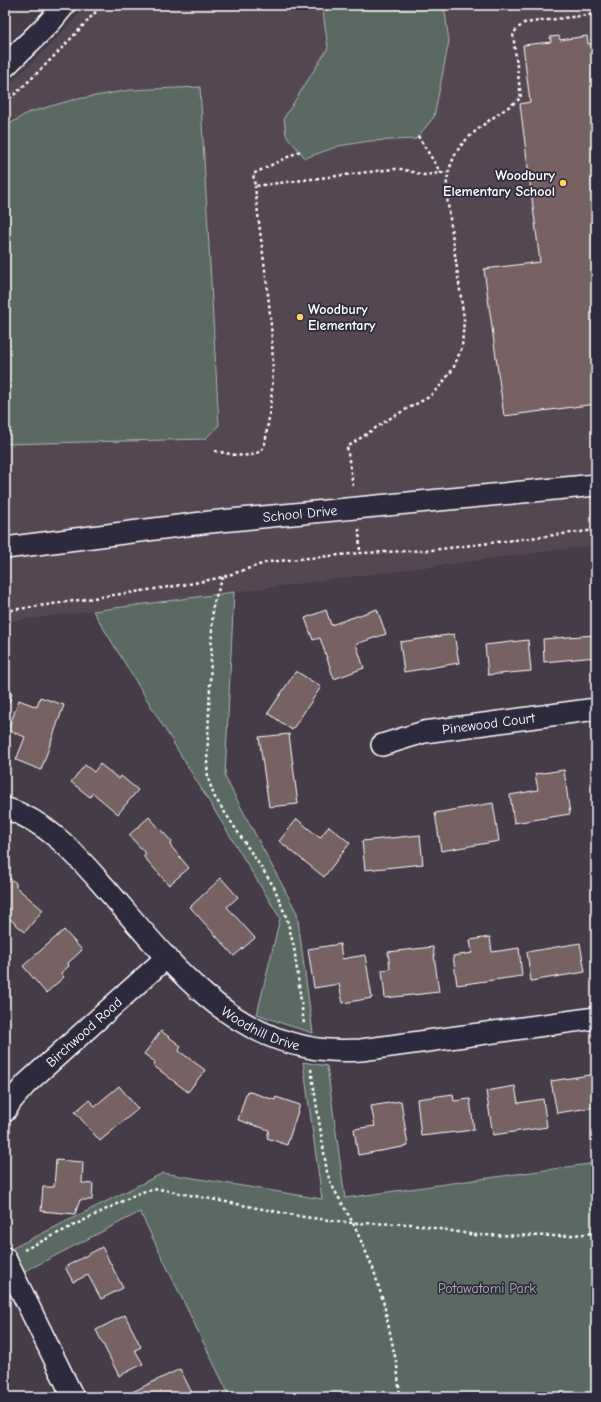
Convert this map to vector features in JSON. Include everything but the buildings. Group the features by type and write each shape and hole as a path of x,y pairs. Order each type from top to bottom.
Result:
{"street":[{"path":"5,66 50,22 64,5"},
{"name":"School Drive","path":"5,548 210,522 596,485"},
{"name":"Pinewood Court","path":"382,745 424,732 596,709"},
{"name":"Woodhill Drive","path":"5,808 18,812 47,829 76,854 167,957 201,993 235,1018 255,1030 282,1040 307,1047 335,1051 361,1050 386,1048 596,1018"},
{"name":"Birchwood Road","path":"5,1111 12,1100 27,1083 167,957"},
{"path":"5,1258 73,1397"}],"path":[{"path":"5,103 31,80 102,5"},
{"path":"360,552 359,526 347,446 392,417 429,396 440,386 453,369 462,347 464,319 446,190 448,172 454,155 466,139 521,98 513,41 513,34 517,29 524,24 596,14"},
{"path":"418,136 441,173"},
{"path":"215,451 248,455 256,453 262,449 264,444 269,420 273,382 273,341 253,174 300,151"},
{"path":"254,186 392,169 401,169 424,175 448,172"},
{"path":"5,611 189,584 223,577 268,562 360,552 432,550 596,530"},
{"path":"223,577 213,605 207,764 208,778 214,796 274,887 287,919 294,948 307,1047 327,1172 331,1184 353,1223 373,1268 384,1304 397,1366 400,1397"},
{"path":"14,1277 20,1252 141,1192 159,1189 304,1217 353,1223 412,1224 475,1235 562,1236 596,1233"}],"shaded area":[{"name":"Woodbury Elementary","path":"87,5 596,5 596,545 5,622 5,89 58,37"}],"green space":[{"path":"322,5 444,5 449,41 434,117 416,139 369,141 339,146 305,158 286,135 284,118 328,48"},
{"path":"200,87 219,425 205,439 5,444 5,127 27,113 72,100 130,90"},
{"path":"234,592 225,777 297,913 313,1033 257,1014 280,918 93,611"},
{"name":"Potawatomi Park","path":"303,1062 327,1066 345,1198 596,1163 596,1397 230,1397 140,1212 14,1277 5,1252 163,1173 322,1199"}],"place":[{"name":"Woodbury Elementary School","path":"563,183"},
{"name":"Woodbury Elementary","path":"300,317"}]}
